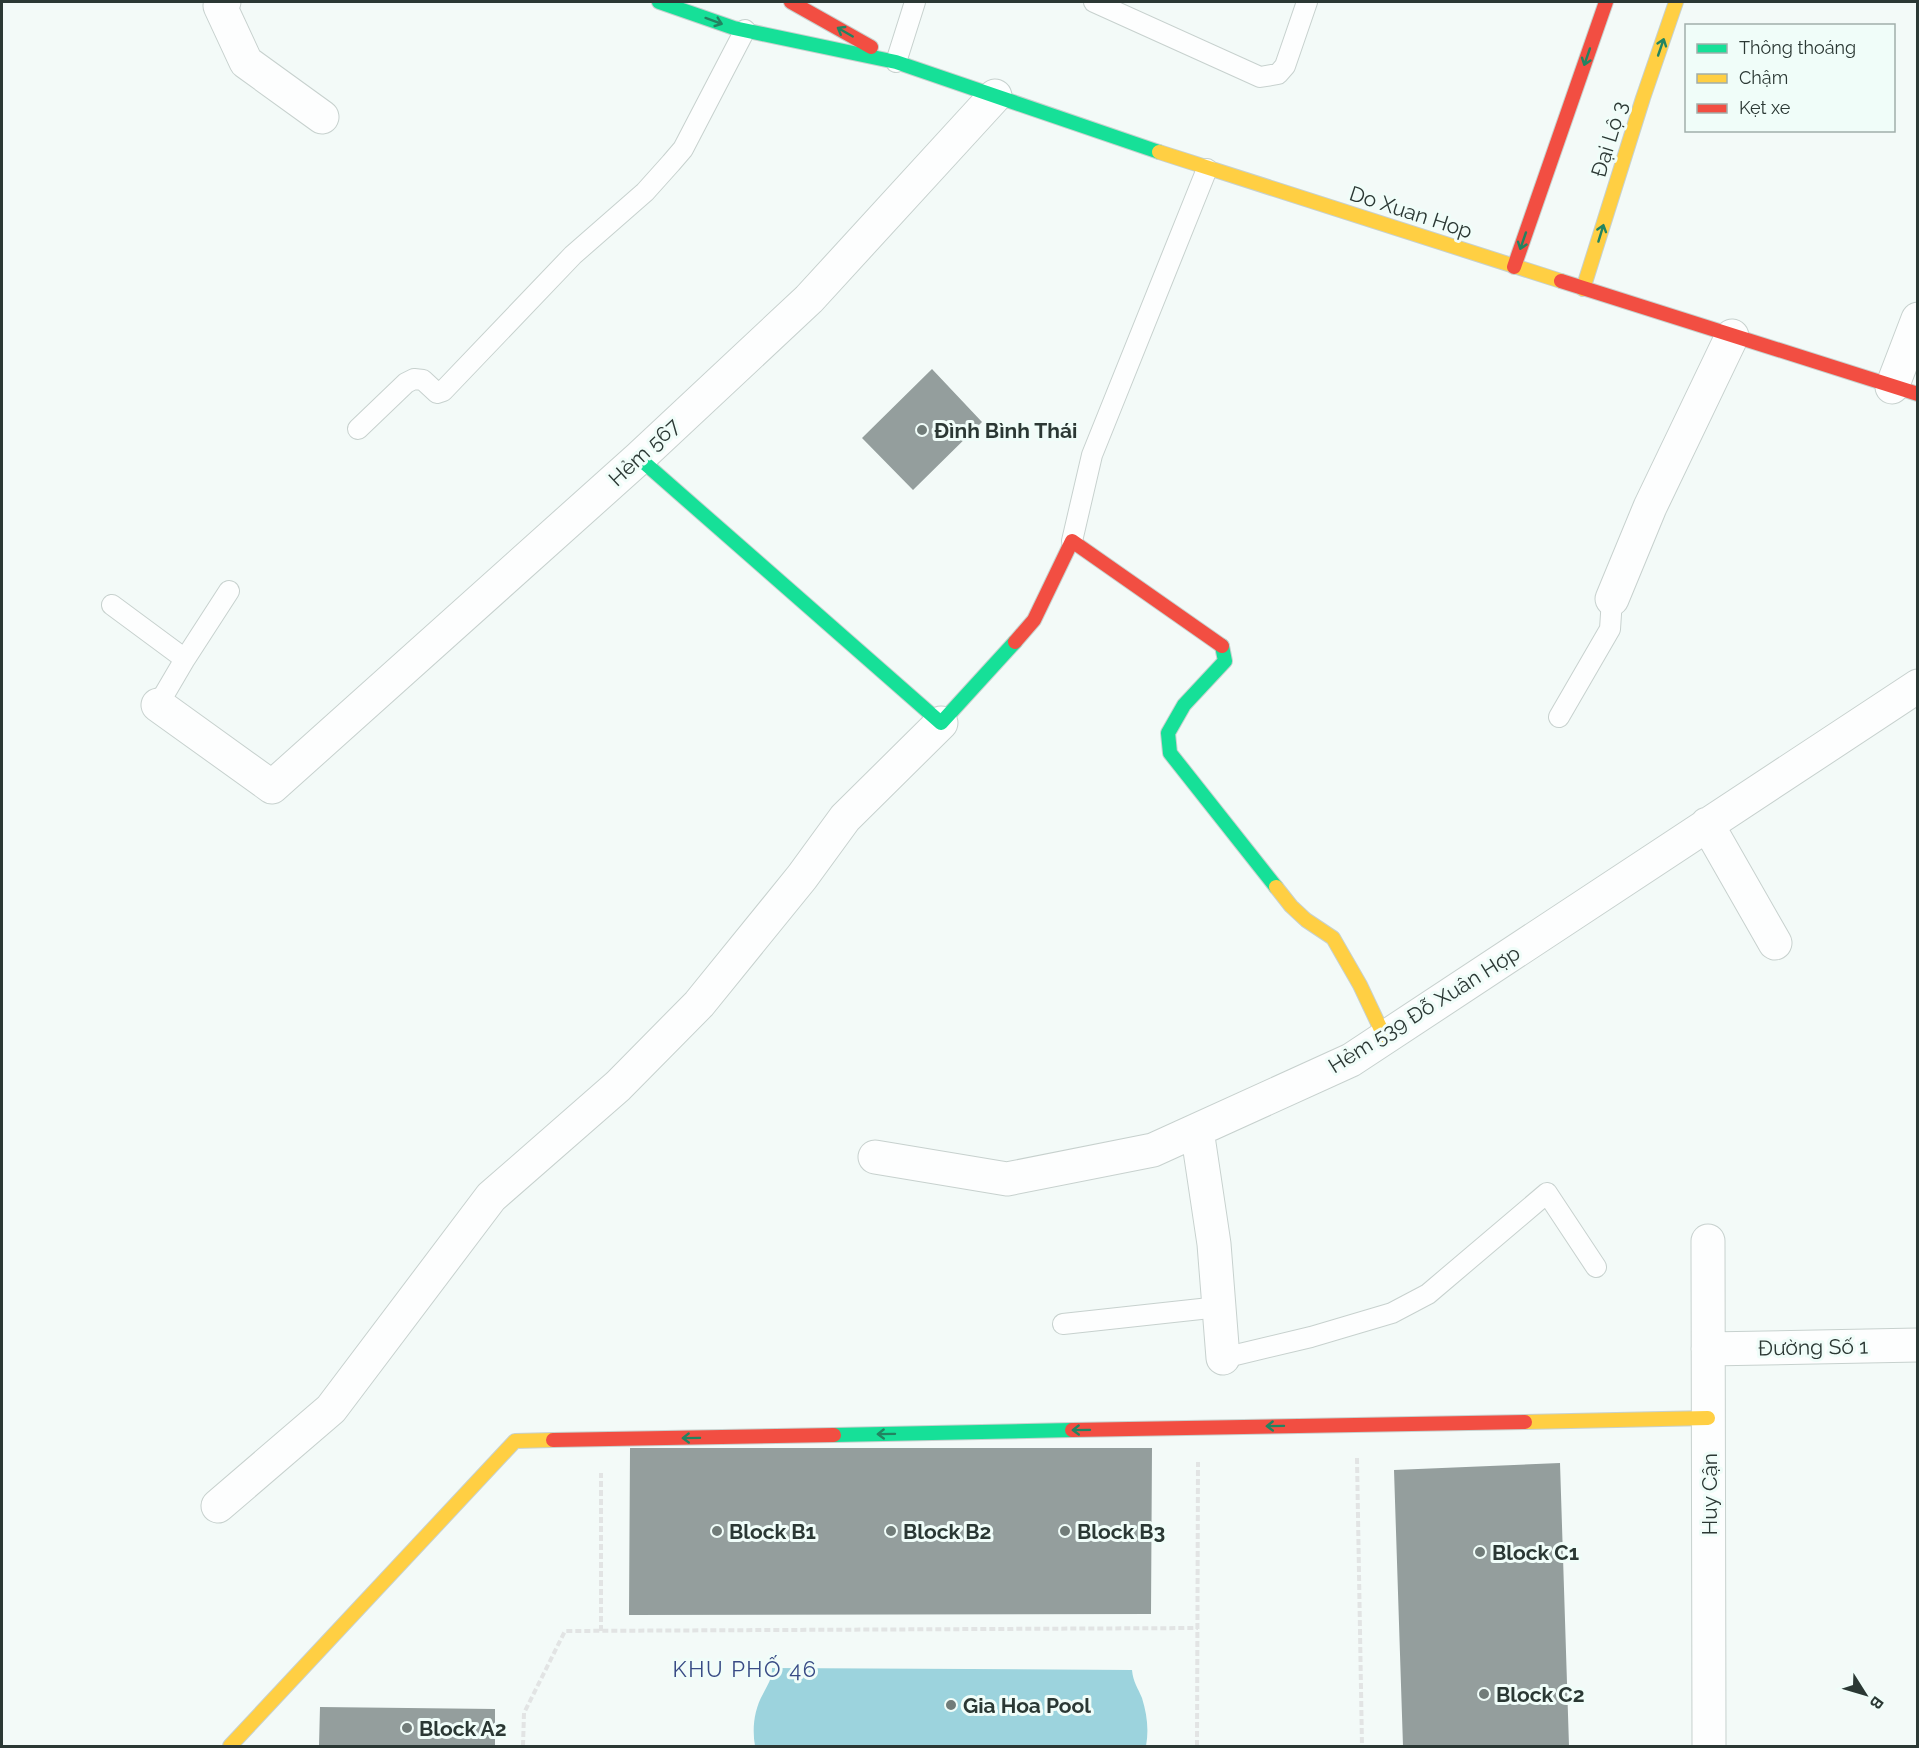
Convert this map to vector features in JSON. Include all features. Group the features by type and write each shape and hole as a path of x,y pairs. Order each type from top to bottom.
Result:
{"street":[{"path":"224,2 220,6 246,62 322,117"},
{"path":"659,2 734,28 896,62"},
{"path":"791,2 896,62"},
{"path":"1514,267 1606,2"},
{"name":"Đại Lộ 3","path":"1583,289 1676,2"},
{"name":"Do Xuan Hop","path":"896,62 1207,170 1905,390"},
{"name":"Hẻm 567","path":"158,705 272,787 639,458 809,299 995,96"},
{"path":"1905,390 1917,319"},
{"path":"1611,600 1650,507 1732,336"},
{"path":"639,458 941,723"},
{"path":"218,1506 331,1409 491,1197 618,1086 699,1004 802,877 844,818 941,723 1034,620 1072,541 1222,646 1225,661 1184,705 1168,734 1170,753 1291,906 1306,920 1333,938 1360,985 1385,1038"},
{"name":"Hẻm 539 Đỗ Xuân Hợp","path":"875,1157 1007,1179 1153,1150 1351,1060 1917,686"},
{"path":"1707,824 1775,943"},
{"path":"1197,1130 1214,1244 1223,1358"},
{"name":"Huy Cận","path":"1708,1241 1709,1746"},
{"name":"Đường Số 1","path":"1708,1349 1917,1345"},
{"path":"230,1746 515,1441 1708,1418"}],"lane":[{"path":"896,62 915,2"},
{"path":"1094,2 1260,77 1278,74 1285,66 1307,2"},
{"path":"358,429 406,383 414,379 423,380 437,393 443,391 573,255 645,192 683,149 745,30"},
{"path":"1072,541 1092,455 1207,170"},
{"path":"158,705 229,591"},
{"path":"1559,717 1610,629 1611,600"},
{"path":"112,604 185,659"},
{"path":"1223,1358 1311,1338 1392,1313 1428,1294 1548,1193 1596,1267"},
{"path":"1063,1324 1219,1307"}],"path":[{"path":"1356,1425 1362,1746"},
{"path":"1197,1746 1198,1428"},
{"path":"601,1440 601,1630"},
{"path":"523,1746 524,1713 566,1630 1198,1628"}],"water":[{"name":"Gia Hoa Pool","path":"772,1668 1132,1670 1145,1710 1146,1746 755,1746 756,1713"}],"building":[{"name":"Đình Bình Thái","path":"932,369 982,422 913,490 862,438"},
{"path":"630,1448 1152,1448 1151,1614 629,1615"},
{"name":"Block C1","path":"1560,1463 1569,1746 1403,1746 1394,1470"},
{"name":"Block A2","path":"320,1707 495,1709 495,1746 319,1746"}],"traffic: fast":[{"path":"659,2 734,28 896,62 1159,152"},
{"path":"639,458 941,723 1015,642"},
{"path":"1222,646 1225,661 1184,705 1168,733 1170,753 1276,887"},
{"path":"834,1435 1072,1430"}],"traffic: slow":[{"path":"1583,289 1676,2"},
{"path":"1159,152 1561,281"},
{"path":"1276,887 1306,920 1333,938 1360,985 1385,1038"},
{"path":"1525,1422 1708,1418"},
{"path":"230,1746 515,1441 553,1440"}],"traffic: jam":[{"path":"791,2 871,47"},
{"path":"1514,267 1606,2"},
{"path":"1561,281 1918,394"},
{"path":"1015,642 1034,620 1072,541 1222,646"},
{"path":"1072,1430 1525,1422"},
{"path":"553,1440 834,1435"}],"place":[{"name":"Đình Bình Thái","path":"922,430"},
{"name":"Block B1","path":"717,1531"},
{"name":"Block B2","path":"891,1531"},
{"name":"Block B3","path":"1065,1531"},
{"name":"Block C1","path":"1480,1552"},
{"name":"Block C2","path":"1484,1694"},
{"name":"Gia Hoa Pool","path":"951,1705"},
{"name":"Block A2","path":"407,1728"}],"district":[{"name":"KHU PHỐ 46","path":"745,1669"}]}
